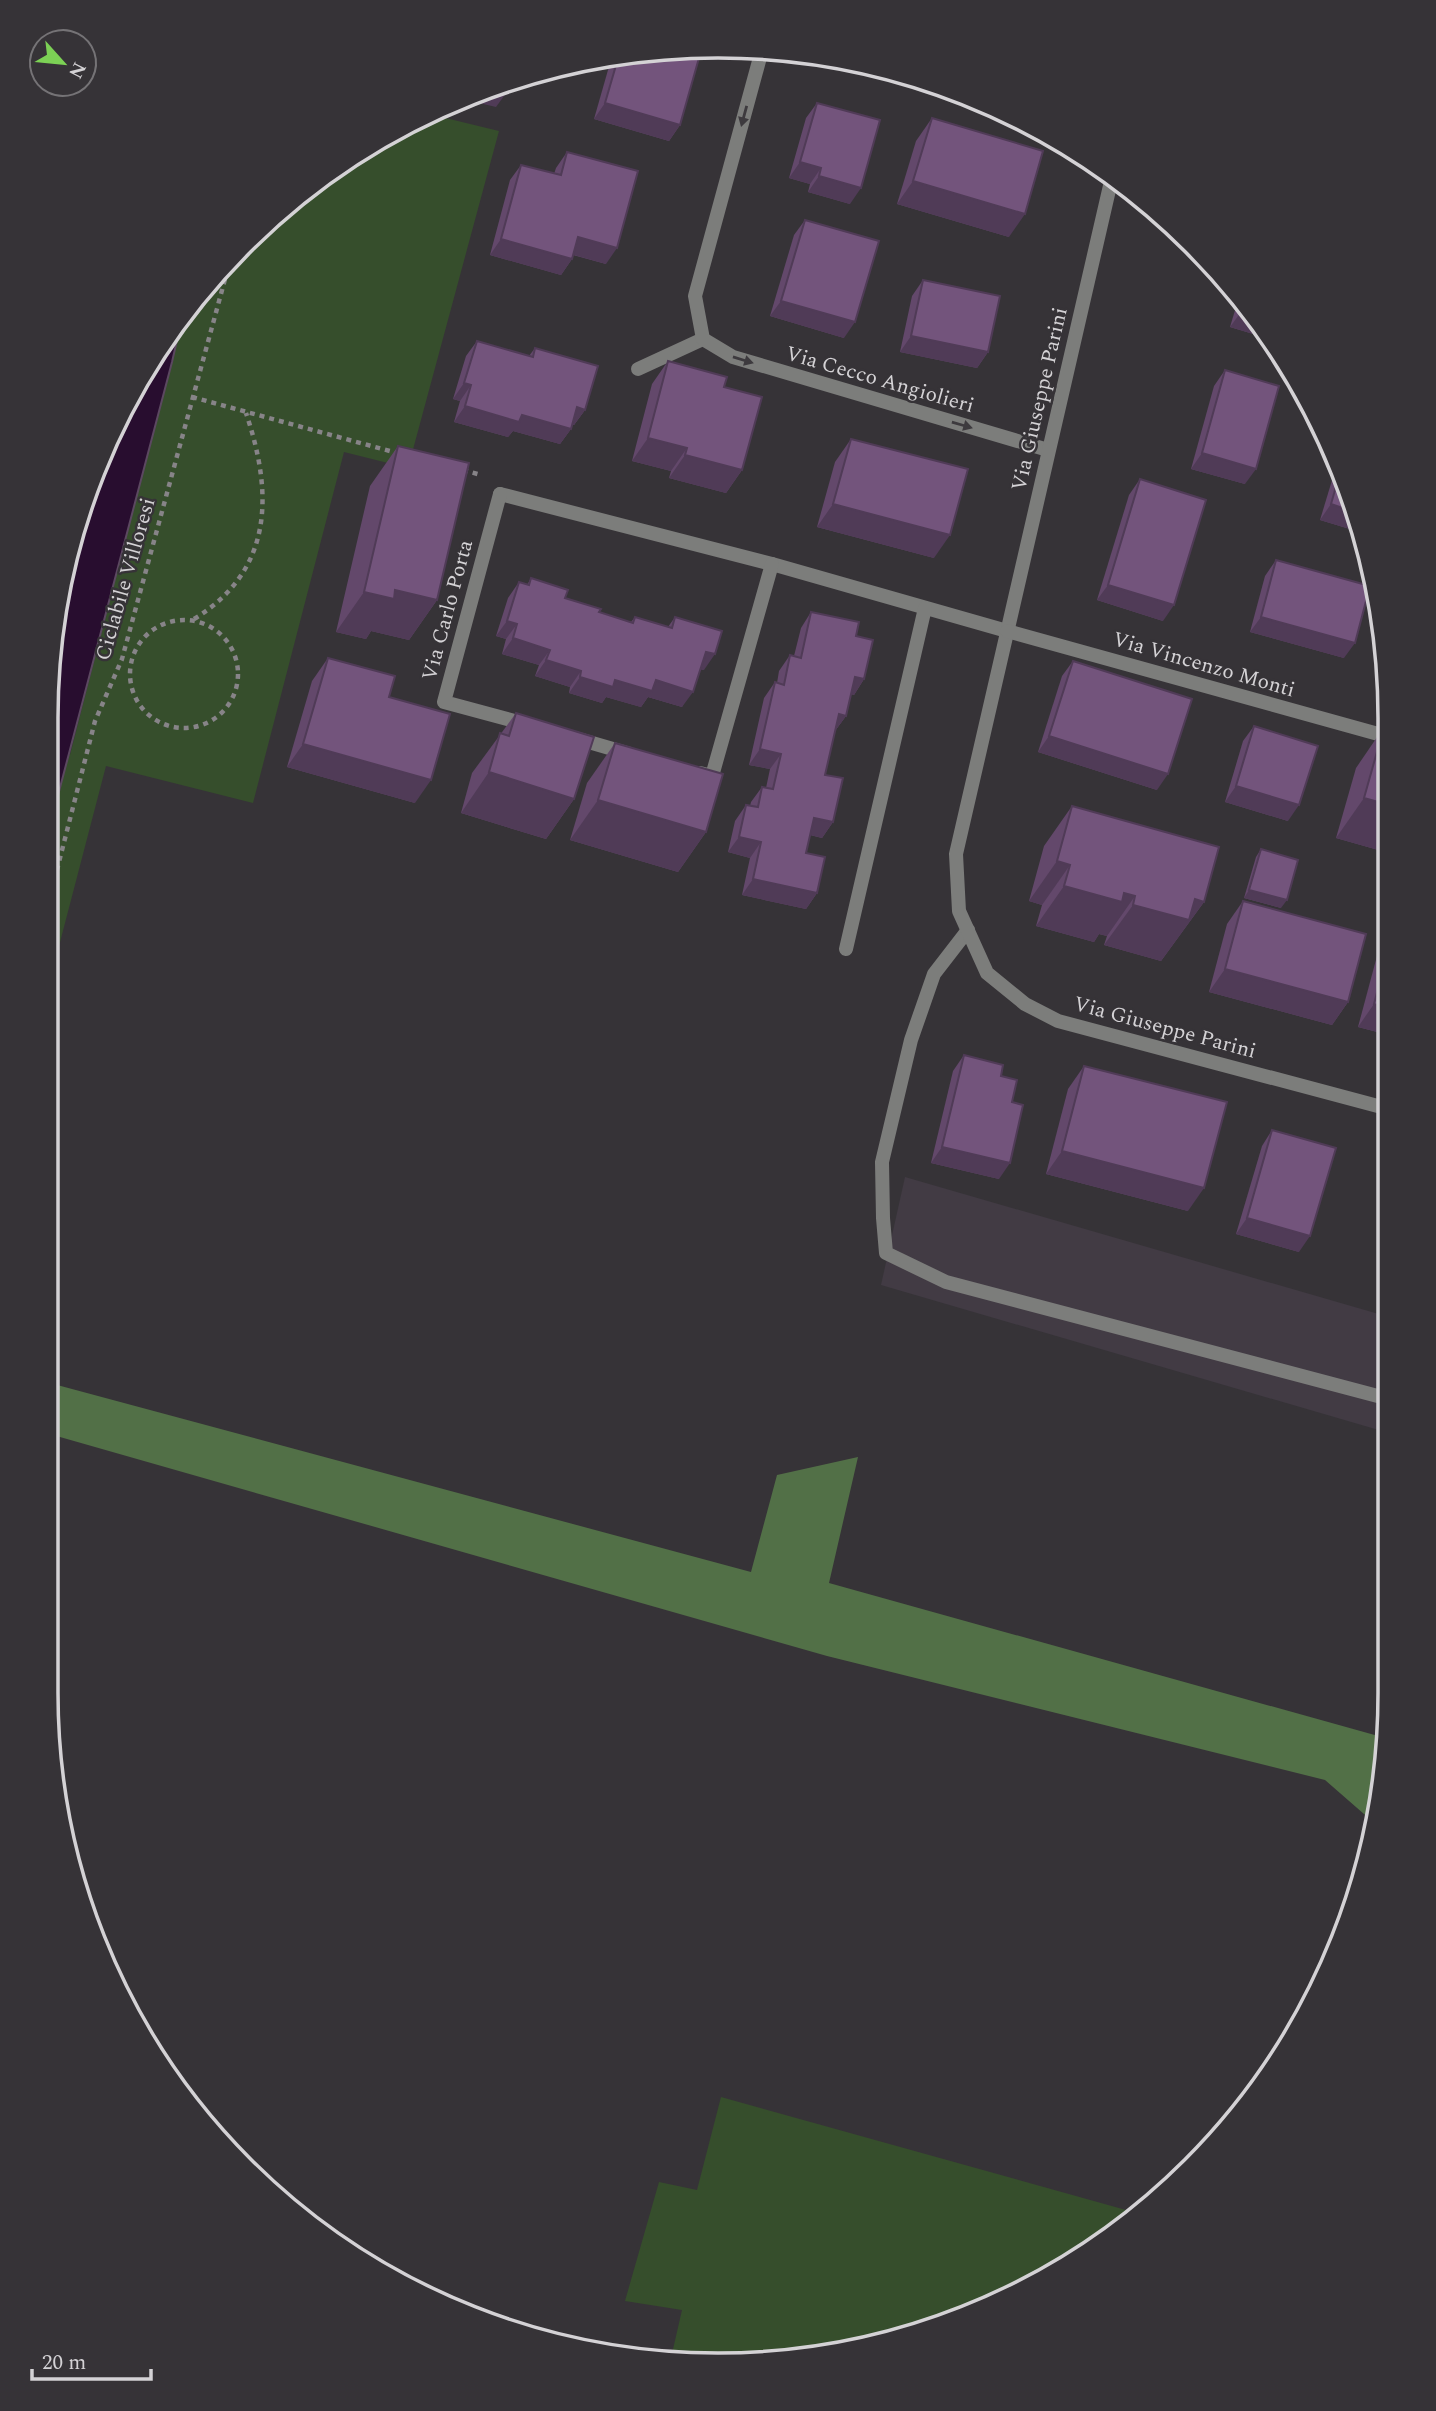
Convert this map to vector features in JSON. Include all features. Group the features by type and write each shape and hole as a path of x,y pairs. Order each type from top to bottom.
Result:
{"street":[{"path":"638,369 703,339 695,296 760,59"},
{"name":"Via Giuseppe Parini","path":"1110,187 956,854 959,911 987,973 1025,1004 1058,1021 1378,1107"},
{"name":"Via Cecco Angiolieri","path":"703,339 733,357 1048,450"},
{"path":"500,494 772,564 1007,631"},
{"name":"Via Carlo Porta","path":"500,494 444,702 538,728"},
{"path":"685,769 712,776 772,564"},
{"path":"846,949 925,608"},
{"name":"Via Vincenzo Monti","path":"1007,631 1378,734"},
{"path":"565,736 645,758"},
{"path":"968,930 934,974 911,1040 882,1162 886,1253 946,1282 1378,1396"}],"path":[{"name":"Ciclabile Villoresi","path":"58,865 94,721 122,659 225,280"},
{"path":"192,397 405,455"},
{"path":"194,620 215,628 231,645 238,666 237,689 226,709 208,723 186,729 163,725 145,712 132,693 129,670 135,648 150,631 171,620 194,620 213,608 248,564 259,536 264,502 258,447 246,413"},
{"path":"458,469 485,476 500,494"}],"shaded area":[{"path":"177,340 58,795 59,675 70,589 80,547 108,465 126,426 146,388"},
{"path":"905,1177 1378,1314 1378,1430 881,1285"}],"green space":[{"path":"444,118 499,131 408,468 344,452 253,803 106,766 58,950 58,792 67,755 70,755 176,341 194,316 251,251 316,194 351,169 388,146"},
{"path":"58,1385 751,1572 777,1475 858,1457 829,1583 1377,1736 1367,1817 1325,1780 827,1656 58,1436"},
{"path":"721,2097 1127,2211 1085,2242 1010,2285 971,2303 889,2331 804,2348 761,2352 672,2352 682,2310 625,2301 659,2182 697,2190"}],"building":[{"path":"699,58 680,125 605,103 616,66"},
{"path":"817,103 880,120 861,188 819,176 821,168 800,162"},
{"path":"932,118 1043,151 1025,214 913,181"},
{"path":"567,152 638,171 617,248 578,237 572,259 501,239 521,165 561,175"},
{"path":"805,220 879,241 855,322 781,301"},
{"path":"923,280 1000,296 988,352 911,336"},
{"path":"477,341 533,357 535,348 598,366 585,410 577,407 571,429 522,415 519,422 465,406 471,385 464,383"},
{"path":"668,361 727,377 724,387 762,397 742,470 685,455 687,448 648,438"},
{"path":"1225,370 1279,386 1256,469 1202,453"},
{"path":"851,439 968,469 950,535 833,504"},
{"path":"398,446 469,463 437,600 395,590 394,599 364,592"},
{"path":"1140,479 1206,500 1174,605 1108,585"},
{"path":"1336,487 1344,508 1331,504"},
{"path":"1276,560 1365,585 1367,597 1355,643 1261,617"},
{"path":"531,578 568,590 565,598 633,623 635,617 672,628 675,617 722,631 715,654 706,652 693,692 656,680 652,691 615,680 613,687 580,677 581,671 546,660 550,650 513,638 517,624 507,621 519,582 529,585"},
{"path":"811,612 859,622 856,636 873,640 864,679 855,677 846,716 839,714 825,775 843,778 833,822 814,818 806,853 825,857 817,893 753,879 761,842 739,837 746,805 758,807 762,787 773,789 781,754 760,749 775,682 784,685 790,655 801,658"},
{"path":"328,658 395,676 389,697 450,714 431,780 303,744"},
{"path":"1073,661 1192,699 1168,774 1049,736"},
{"path":"516,713 594,737 574,799 489,772 500,733 509,736"},
{"path":"1254,726 1318,746 1299,805 1236,786"},
{"path":"615,743 723,774 706,832 598,800"},
{"path":"1378,748 1378,802 1364,798"},
{"path":"1072,806 1219,847 1204,902 1195,899 1189,920 1133,905 1135,896 1124,893 1122,902 1064,886 1070,865 1057,861"},
{"path":"1261,849 1298,860 1287,900 1249,890"},
{"path":"1243,901 1366,934 1348,1002 1225,969"},
{"path":"1378,989 1378,1005 1374,1004"},
{"path":"964,1055 1003,1065 1001,1076 1017,1080 1012,1102 1023,1105 1010,1163 942,1147"},
{"path":"1084,1066 1227,1102 1204,1188 1062,1151"},
{"path":"1272,1130 1336,1148 1310,1236 1247,1218"}]}
